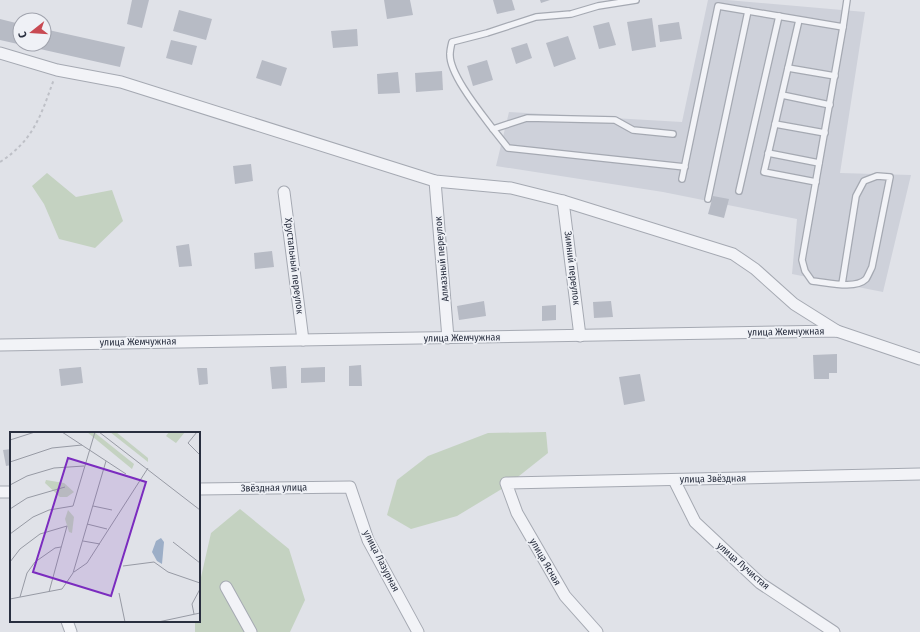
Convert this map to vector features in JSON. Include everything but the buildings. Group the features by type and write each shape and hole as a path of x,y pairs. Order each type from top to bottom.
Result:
{"street":[{"path":"0,54 58,70 121,82 435,181 511,188 563,201 733,254 794,304 837,331"},
{"name":"Алмазный переулок","path":"435,181 448,338"},
{"name":"Хрустальный переулок","path":"284,192 304,340"},
{"name":"Зимний переулок","path":"563,201 580,336"},
{"name":"улица Жемчужная","path":"0,345 837,331 920,358"},
{"name":"улица Звёздная","path":"506,483 920,474"},
{"name":"улица Лучистая","path":"674,480 695,522 760,583 834,632"},
{"name":"улица Ясная","path":"506,483 517,513 565,596 597,632"},
{"name":"Звёздная улица","path":"200,489 350,487"},
{"name":"улица Лазурная","path":"350,487 368,540 418,632"},
{"path":"226,587 251,632"},
{"path":"67,622 71,632"}],"lane":[{"path":"636,0 598,6 571,14 536,17 487,33 452,42 449,54 451,65 474,105 508,148 685,167"},
{"path":"842,284 856,196 864,181 877,176 890,177 872,267 865,279 853,285 842,284 812,281 805,271 802,260 830,106 847,0"},
{"path":"682,179 718,6 843,27"},
{"path":"708,199 748,11"},
{"path":"739,191 779,16"},
{"path":"799,20 764,172 816,182"},
{"path":"788,68 835,76"},
{"path":"782,95 830,106"},
{"path":"493,129 527,118 615,120 633,130 673,134"},
{"path":"775,124 825,133"},
{"path":"768,153 820,163"}],"path":[{"path":"0,162 20,147 33,132 38,123 58,70"}],"shaded area":[{"path":"708,0 727,0 865,12 840,173 911,175 883,292 792,274 797,219 663,192 496,166 509,112 682,122"}],"green space":[{"path":"47,173 76,197 112,190 123,221 95,248 59,239 44,204 32,186"},
{"path":"546,432 548,453 505,487 457,516 411,529 387,515 397,480 428,456 488,433"},
{"path":"240,509 289,549 305,600 290,632 195,632 195,622 200,622 200,582 211,533"}]}
